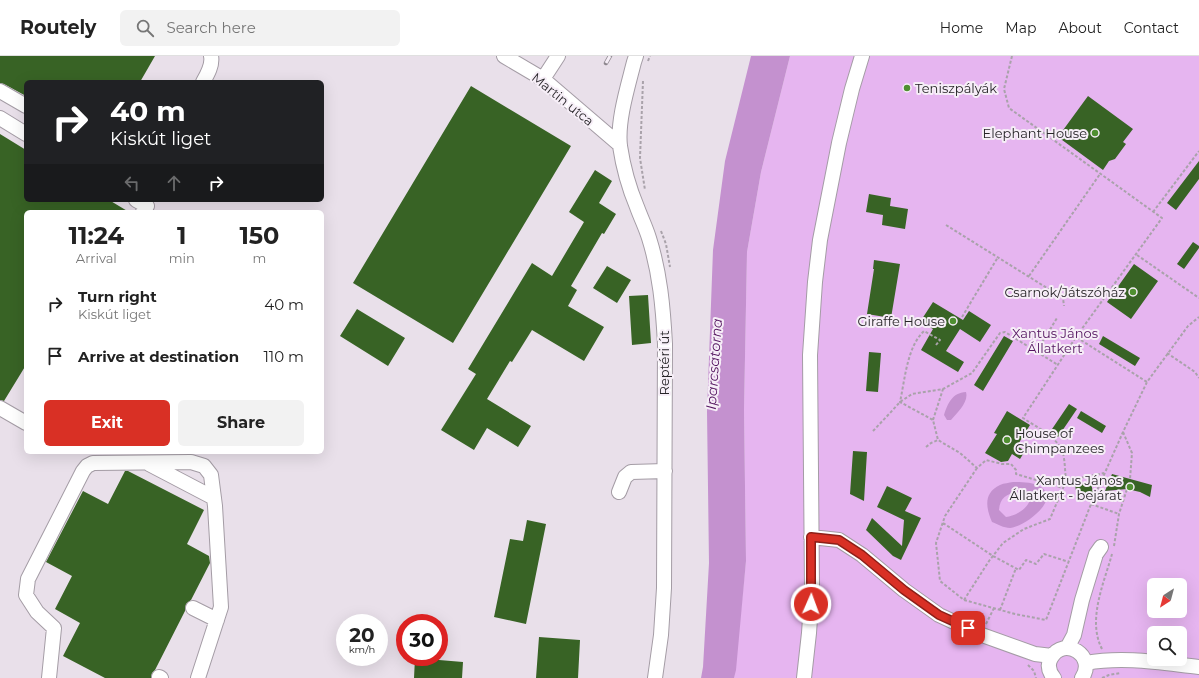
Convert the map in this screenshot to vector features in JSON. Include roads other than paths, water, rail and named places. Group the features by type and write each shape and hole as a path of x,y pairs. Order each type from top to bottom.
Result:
{"street":[{"path":"204,80 212,60 211,56"},
{"name":"Martin utca","path":"504,56 543,79 620,144"},
{"path":"543,79 558,56"},
{"name":"Reptéri út","path":"636,56 622,113 620,144 627,179 649,237 658,273 663,306 665,344 664,588 661,635 655,678"},
{"path":"804,678 812,589 810,355 816,282 820,240 839,143 862,56"},
{"path":"0,91 24,105"},
{"path":"0,118 24,133"},
{"path":"140,202 147,206 144,210"},
{"path":"0,408 24,423"},
{"path":"49,678 54,628 37,612 26,595 28,579 87,466 93,463 191,462 204,466 211,475 214,498 221,607 198,678"},
{"path":"147,463 214,498"},
{"path":"619,492 624,477 631,472 665,472"},
{"path":"811,537 839,540 862,555 904,590 939,615 982,635 1035,654 1052,656"},
{"path":"1067,648 1074,635 1082,600 1096,554 1101,548"},
{"path":"193,608 217,620"},
{"path":"1054,678 1050,673 1049,666 1052,656 1055,651 1067,648 1076,650 1086,663 1082,678"},
{"path":"1086,663 1103,660 1137,660 1199,667"}],"water":[{"name":"Iparcsatorna","path":"751,56 790,56 761,172 747,252 744,410 746,561 736,670 734,678 701,678 703,667 709,563 707,412 713,250 725,161"},
{"path":"966,392 966,400 962,407 951,420 947,420 944,415 951,399 957,394"},
{"path":"1011,482 1038,485 1046,492 1047,499 1044,505 1031,518 1024,523 1010,528 1003,527 992,522 988,511 987,501 991,492 995,488 1002,484","holes":["1019,491 1031,494 1029,503 1023,510 1006,517 999,510 1003,499 1011,493"]}],"railway":[{"path":"606,63 610,56"}],"place":[{"name":"Teniszpályák","path":"907,88"},
{"name":"Elephant House","path":"1095,133"},
{"name":"Csarnok/Játszóház","path":"1133,292"},
{"name":"Giraffe House","path":"953,321"},
{"name":"House of Chimpanzees","path":"1007,440"},
{"name":"Xantus János Állatkert - bejárat","path":"1130,487"}],"park label":[{"name":"Xantus János Állatkert","path":"1055,340"}]}
